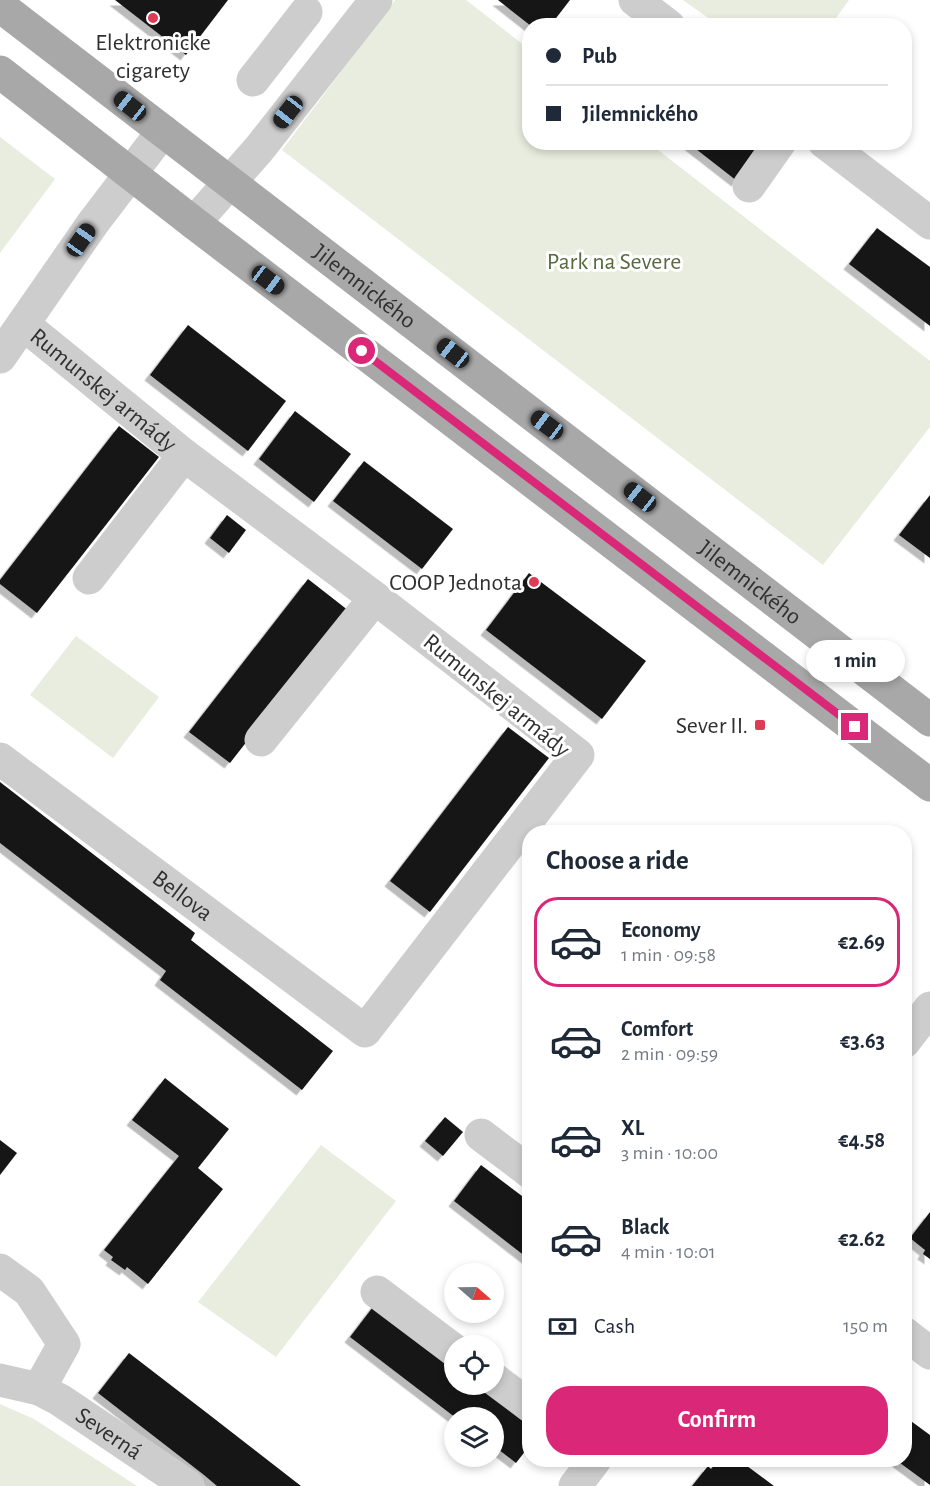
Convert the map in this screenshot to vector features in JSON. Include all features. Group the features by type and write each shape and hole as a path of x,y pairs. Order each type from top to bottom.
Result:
{"main road":[{"name":"Jilemnického","path":"0,6 930,720"},
{"path":"0,72 930,785"}],"street":[{"path":"194,223 228,181 259,149 376,0"},
{"path":"635,0 659,18"},
{"path":"253,80 303,4"},
{"path":"0,357 131,172 163,131"},
{"path":"749,186 774,150"},
{"path":"834,150 930,223"},
{"name":"Rumunskej armády","path":"23,324 184,455 375,598 578,755 524,825"},
{"name":"Rumunskej armády","path":"89,578 184,455"},
{"path":"261,740 375,598"},
{"name":"Bellova","path":"0,759 365,1031"},
{"name":"Rumunskej armády","path":"365,1031 522,828"},
{"path":"912,1031 930,1008"},
{"path":"481,1135 522,1166"},
{"path":"0,1270 29,1291 64,1344 49,1394 0,1380"},
{"path":"377,1292 444,1342"},
{"path":"912,1339 930,1353"},
{"path":"504,1386 522,1400"},
{"name":"Severná","path":"49,1394 188,1486"},
{"path":"574,1486 589,1467"}],"green space":[{"name":"Park na Severe","path":"395,0 466,0 522,44 522,150 658,150 930,361 930,427 823,565 282,150"},
{"path":"683,0 849,0 836,18 708,18"},
{"path":"0,137 55,179 0,253"},
{"path":"76,636 159,697 113,758 30,695"},
{"path":"321,1145 396,1201 276,1357 198,1302"},
{"path":"0,1404 34,1419 137,1486 0,1486"}],"building":[{"path":"115,0 228,0 186,55"},
{"path":"498,0 570,0 556,18 522,19"},
{"path":"697,150 760,150 737,181"},
{"path":"877,228 930,267 930,326 849,264"},
{"path":"188,325 286,401 248,451 150,375"},
{"path":"295,411 351,454 314,502 259,459"},
{"path":"119,426 159,457 37,613 0,584 0,580"},
{"path":"364,461 453,529 422,569 333,501"},
{"path":"930,495 930,558 899,535"},
{"path":"227,515 246,530 229,553 210,538"},
{"path":"529,573 646,661 602,719 486,630"},
{"path":"308,579 349,611 230,763 189,732"},
{"path":"508,727 549,758 430,912 390,881"},
{"path":"0,782 195,933 191,940 333,1051 302,1090 160,980 166,971 0,843"},
{"path":"165,1078 229,1129 198,1168 223,1189 148,1284 127,1267 125,1270 111,1260 113,1257 104,1250 179,1156 132,1120"},
{"path":"445,1117 463,1132 443,1156 425,1141"},
{"path":"0,1140 17,1153 0,1175"},
{"path":"481,1165 522,1196 522,1254 454,1201"},
{"path":"930,1212 930,1259 923,1254 925,1250 912,1240 912,1235"},
{"path":"379,1299 444,1348 444,1395 504,1395 504,1393 522,1407 522,1455 516,1463 504,1454 504,1407 444,1407 444,1409 350,1337"},
{"path":"129,1353 301,1486 217,1486 98,1393"},
{"path":"912,1422 930,1435 930,1485 906,1467 912,1467"},
{"path":"707,1467 711,1469 713,1467 748,1467 774,1486 692,1486"}],"place":[{"name":"Elektronicke cigarety","path":"153,18"},
{"name":"COOP Jednota","path":"534,582"},
{"name":"Sever II.","path":"760,725"}],"route":[{"path":"362,351 855,727"}]}
